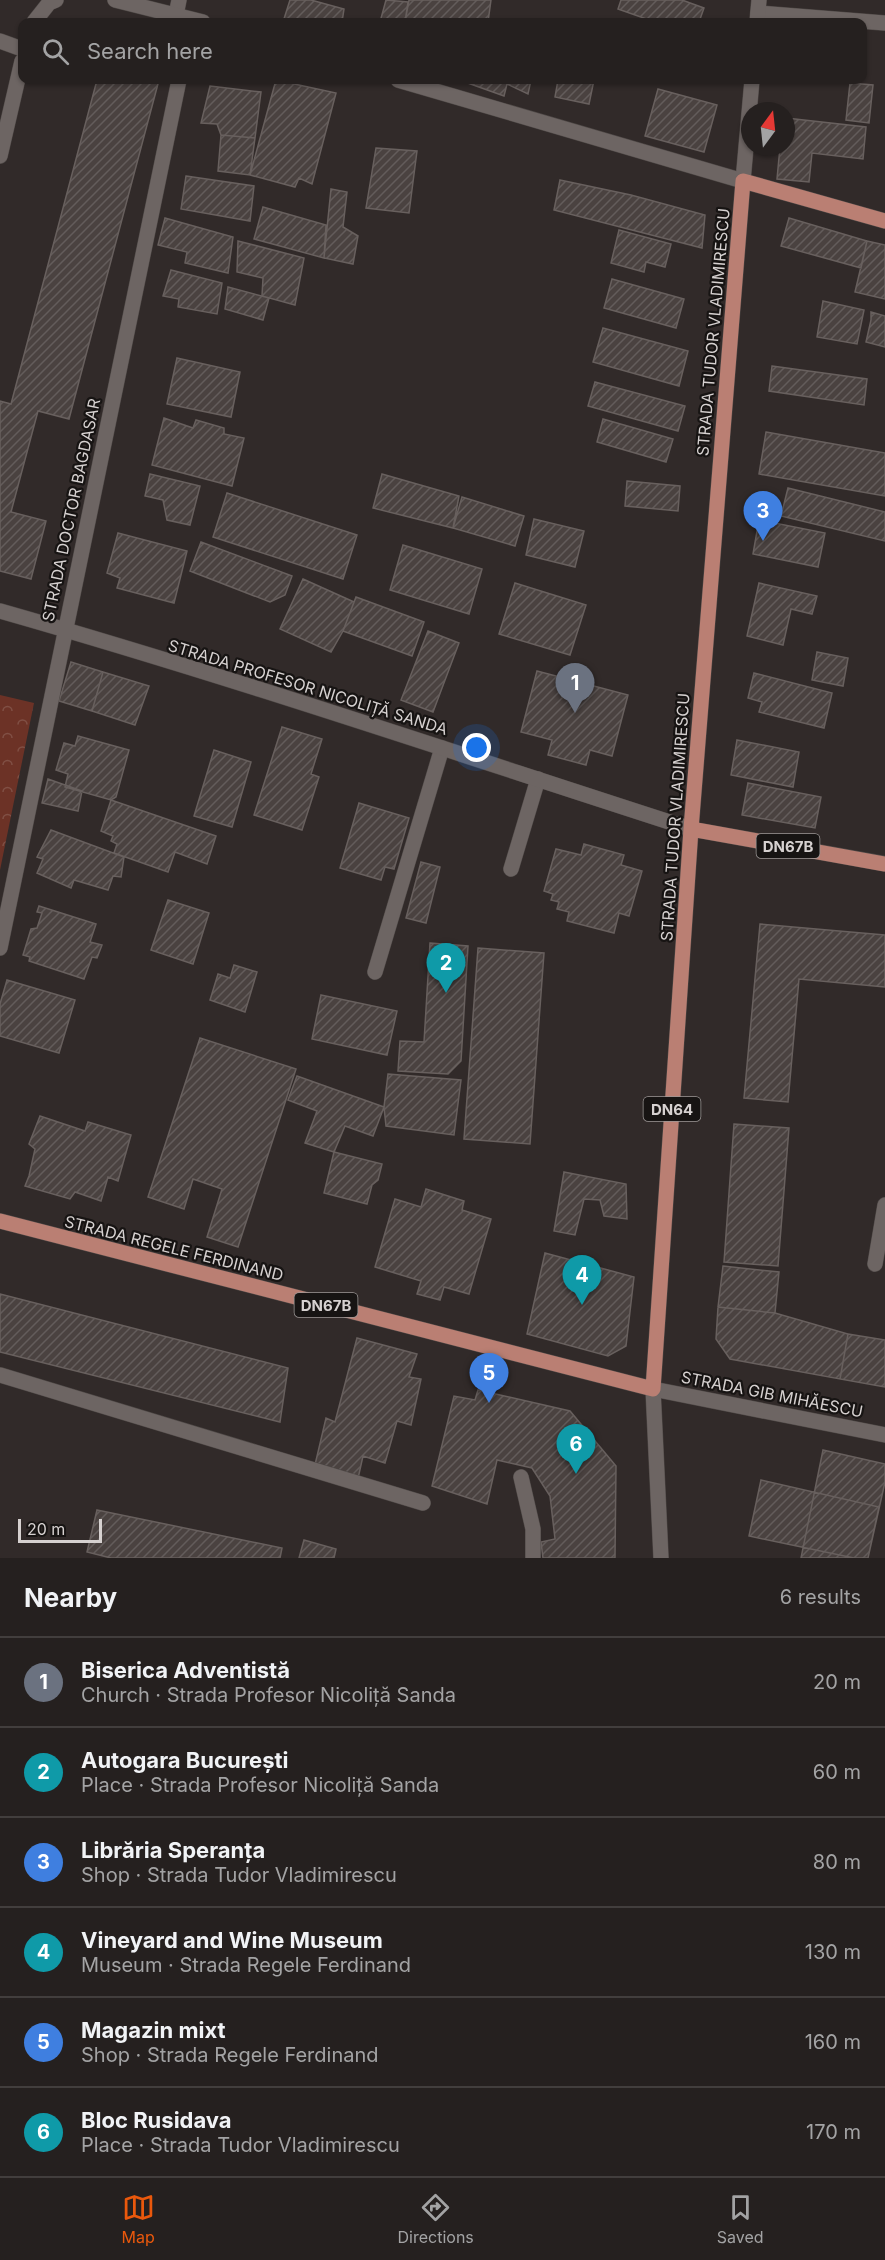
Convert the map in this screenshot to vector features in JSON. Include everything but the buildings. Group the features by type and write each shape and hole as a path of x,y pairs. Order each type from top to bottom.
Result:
{"main road":[{"path":"743,181 885,221"},
{"name":"STRADA TUDOR VLADIMIRESCU","path":"653,1389 691,829 743,181"},
{"name":"STRADA PROFESOR NICOLIȚĂ SANDA","path":"691,829 885,864"},
{"name":"STRADA REGELE FERDINAND","path":"0,1221 653,1389"}],"street":[{"path":"37,18 49,3 57,0"},
{"path":"115,0 178,8 191,18"},
{"path":"758,12 827,18"},
{"path":"867,21 885,23"},
{"path":"0,41 18,48"},
{"path":"0,156 18,78"},
{"name":"STRADA DOCTOR BAGDASAR","path":"0,948 178,84"},
{"path":"412,84 743,181"},
{"name":"STRADA TUDOR VLADIMIRESCU","path":"743,181 752,84"},
{"name":"STRADA PROFESOR NICOLIȚĂ SANDA","path":"0,611 442,748 691,829"},
{"path":"375,972 442,748"},
{"path":"511,869 538,779"},
{"path":"875,1264 885,1205"},
{"path":"0,1375 423,1503"},
{"name":"STRADA TUDOR VLADIMIRESCU","path":"653,1389 661,1558"},
{"name":"STRADA GIB MIHĂESCU","path":"653,1389 885,1435"},
{"path":"521,1477 533,1529 533,1558"}],"green space":[{"path":"0,695 34,703 0,870"}],"place":[{"name":"Librăria Speranța","path":"763,541"},
{"name":"Biserica Adventistă","path":"575,713"},
{"name":"Autogara București","path":"446,993"},
{"name":"Vineyard and Wine Museum","path":"582,1305"},
{"name":"Magazin mixt","path":"489,1403"},
{"name":"Bloc Rusidava","path":"576,1474"}]}
